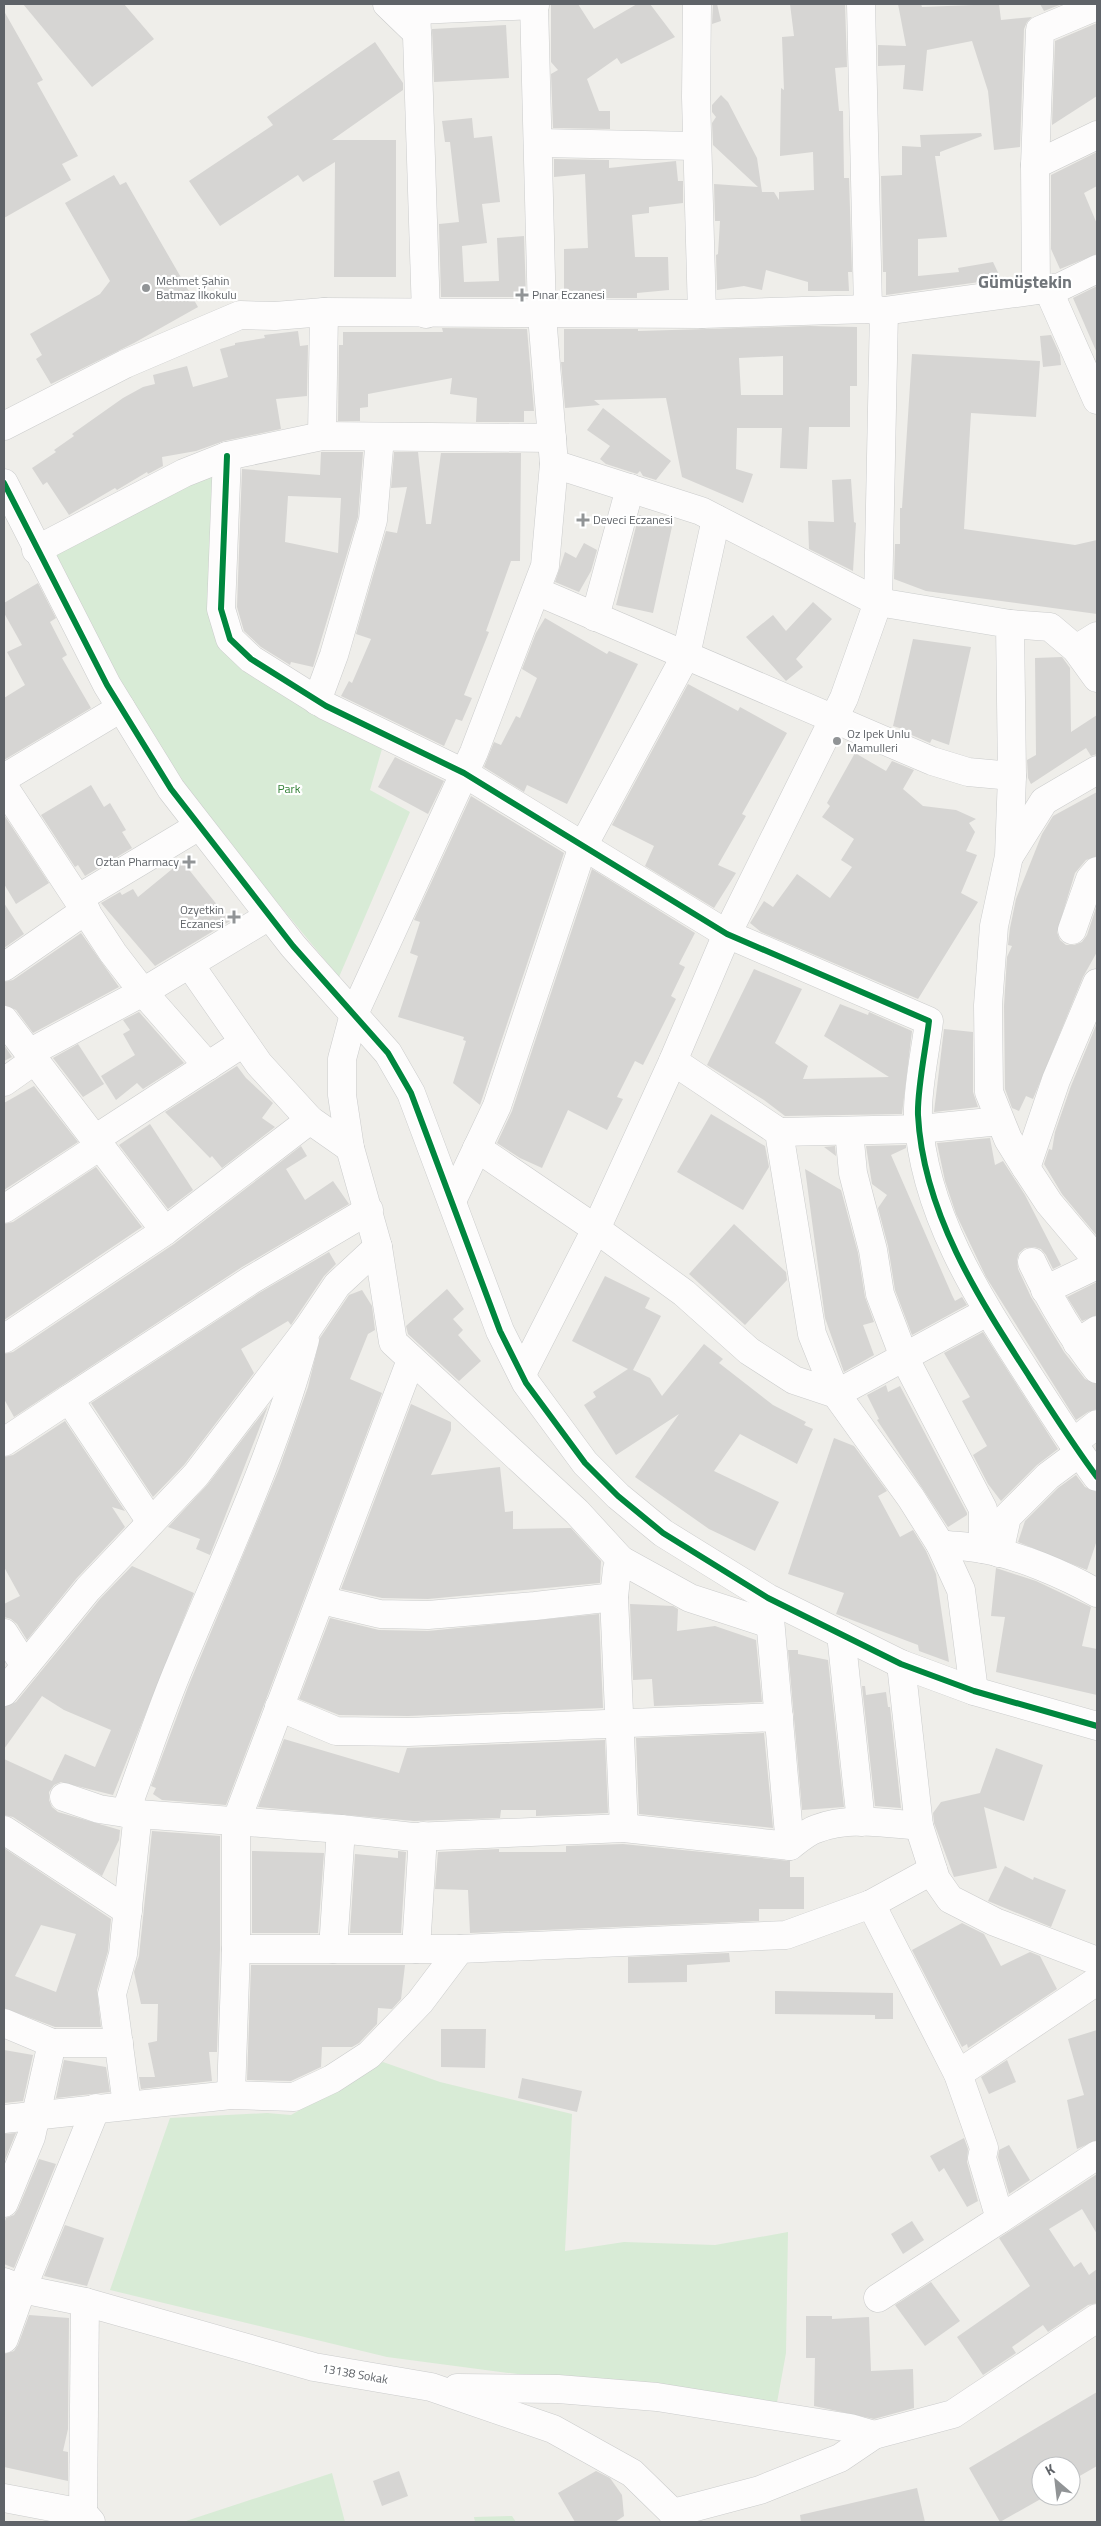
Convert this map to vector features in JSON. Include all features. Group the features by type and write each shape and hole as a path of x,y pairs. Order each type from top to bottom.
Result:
{"street":[{"path":"387,4 416,15 534,5 542,315 553,451 545,566 464,773 354,1014 342,1059 342,1096 350,1148 378,1247 393,1342 410,1360 518,1456 577,1512 621,1560 690,1598 770,1624"},
{"path":"697,4 697,146 702,314"},
{"path":"522,1374 596,1229 673,1061 727,934 844,698 878,602 876,310 861,4"},
{"path":"1097,6 1040,30 1035,165 1042,290 1097,400"},
{"path":"416,15 426,314"},
{"path":"1035,165 1097,135"},
{"path":"538,143 697,146"},
{"path":"4,426 124,364 240,315 276,316 324,312 542,315 702,314 876,310 1060,287 1097,269"},
{"path":"322,436 324,312"},
{"path":"36,550 184,473 227,456 322,436 380,436 553,451 630,488 701,511 878,602 1010,624 1050,627 1087,643 1097,678"},
{"path":"317,701 334,655 373,520 380,436"},
{"path":"227,456 221,610 230,639 251,659 317,701 464,773 727,934 929,1021 918,1114 925,1169 945,1230 987,1312 1097,1477"},
{"path":"4,483 36,550 107,685 171,789 269,916 388,1052 411,1094 500,1331 522,1374 585,1463 618,1496 663,1533 768,1598 901,1664 974,1691 1097,1726"},
{"path":"595,617 630,488"},
{"path":"452,1201 497,1106 583,846 686,655 716,519"},
{"path":"536,591 834,718 878,740 932,761 968,772 1012,776"},
{"path":"1010,624 1012,776 1009,856 994,926 988,1005 989,1092 1008,1139 1026,1168 1049,1203 1097,1260"},
{"path":"4,778 122,708"},
{"path":"1009,856 1044,801 1097,770"},
{"path":"4,787 83,904 113,953 143,992 208,1066"},
{"path":"4,967 83,904 199,826"},
{"path":"1072,930 1090,879 1097,870"},
{"path":"4,1082 32,1056 190,965 269,916"},
{"path":"190,965 243,1043 310,1120 350,1148"},
{"path":"1026,1168 1056,1080 1097,983"},
{"path":"4,1020 165,1231"},
{"path":"4,1209 97,1142 243,1043"},
{"path":"673,1061 779,1132 920,1129 1000,1121"},
{"path":"4,1339 165,1231 310,1120"},
{"path":"849,1131 853,1173 873,1250 880,1294 904,1357 983,1509 991,1551"},
{"path":"779,1132 812,1334 836,1394 911,1498 940,1544 961,1590 974,1691"},
{"path":"477,1148 596,1229 684,1293 749,1350 794,1380 836,1394 987,1312"},
{"path":"4,1442 251,1280 369,1210"},
{"path":"4,1692 88,1589 196,1475 308,1328 337,1285 378,1247"},
{"path":"1032,1262 1045,1290 1087,1337 1097,1369"},
{"path":"1045,1290 1097,1264"},
{"path":"128,2105 112,1994 123,1954 128,1911 132,1813 180,1664 222,1569 294,1383 308,1328"},
{"path":"231,2095 236,1949 236,1822 410,1360"},
{"path":"69,1399 152,1522"},
{"path":"991,1551 1007,1517 1076,1448 1097,1424"},
{"path":"940,1544 991,1551 1078,1582 1097,1593"},
{"path":"621,1560 617,1569 614,1596 624,1828"},
{"path":"321,1600 380,1614 428,1615 535,1606 614,1596"},
{"path":"768,1598 790,1846"},
{"path":"4,1633 25,1666"},
{"path":"841,1634 861,1822"},
{"path":"901,1664 919,1826 936,1880 950,1899 996,1922 1097,1961"},
{"path":"279,1707 336,1731 408,1732 779,1717"},
{"path":"64,1797 99,1809 132,1813 423,1836 624,1828 790,1846 814,1829 834,1823 861,1822 919,1826"},
{"path":"333,1949 341,1829"},
{"path":"4,1830 128,1911"},
{"path":"416,1949 423,1836"},
{"path":"236,1949 460,1949 786,1935 871,1904 934,1870"},
{"path":"871,1904 958,2074 984,2148 982,2158 1000,2219"},
{"path":"4,2119 36,2114 231,2095 294,2097 332,2079 369,2055 420,2002 460,1949"},
{"path":"958,2074 1097,1982"},
{"path":"4,2023 52,2043 119,2043"},
{"path":"4,2203 32,2136 52,2043"},
{"path":"4,2339 13,2286 96,2108"},
{"path":"878,2298 1097,2155"},
{"name":"13138 Sokak","path":"13,2286 85,2302 314,2367 431,2387 553,2429 632,2473 674,2518"},
{"path":"4,2498 87,2518 85,2302"},
{"path":"674,2518 760,2490 840,2458 874,2435 953,2414 1097,2318"},
{"path":"431,2387 558,2389 657,2397 850,2428 874,2435"}],"green space":[{"name":"Park","path":"210,469 217,494 209,574 265,681 382,749 370,790 410,812 339,977 233,849 156,746 47,550"},
{"path":"383,2062 440,2082 572,2114 565,2251 624,2242 715,2245 788,2232 786,2353 776,2408 387,2357 110,2290 170,2118 267,2113 291,2115"},
{"path":"332,2473 345,2522 183,2522"},
{"path":"512,2516 516,2522 475,2522 474,2517"}],"building":[{"path":"23,4 124,4 154,39 92,87"},
{"path":"551,4 578,4 594,29 637,4 650,4 675,37 621,64 617,58 587,79 599,111 610,111 610,129 553,128 551,74 558,70 551,62"},
{"path":"713,4 717,4 721,21 712,24"},
{"path":"790,4 845,4 847,67 835,68 839,111 843,111 844,178 849,178 852,272 848,272 849,291 808,291 808,282 766,270 762,290 744,286 717,290 716,255 718,254 720,221 715,221 714,184 758,187 713,145 712,123 716,117 712,112 712,105 721,95 728,102 757,158 762,192 774,192 779,200 779,192 814,190 813,152 780,156 781,88 784,90 782,37 794,36"},
{"path":"898,4 921,4 922,7 999,4 1001,20 1032,17 1024,29 1020,147 994,150 988,91 972,41 927,50 923,91 903,89 905,65 878,66 878,45 906,46"},
{"path":"1040,4 1062,4 1044,11"},
{"path":"4,11 43,80 37,83 78,156 62,164 71,180 4,218"},
{"path":"1097,23 1097,96 1052,125 1055,41"},
{"path":"506,25 509,78 434,82 432,29"},
{"path":"375,42 403,83 403,90 332,140 396,140 396,277 334,277 335,162 303,182 298,175 220,226 189,181 273,125 267,117"},
{"path":"472,118 474,138 492,136 500,202 482,204 487,243 462,246 464,282 499,281 497,238 524,236 526,297 441,297 439,224 459,222 450,142 445,142 442,121"},
{"path":"981,133 982,136 940,152 940,156 935,156 947,237 918,239 918,276 959,272 958,268 993,262 1001,279 886,295 886,272 883,272 881,176 902,175 902,146 921,147 920,135"},
{"path":"1097,152 1097,186 1084,193 1097,224 1097,254 1060,269 1051,249 1051,175"},
{"path":"554,159 609,160 609,168 676,161 678,181 683,181 683,203 649,207 649,213 632,215 635,257 668,257 669,290 637,293 637,298 564,298 564,249 588,248 585,174 554,177"},
{"name":"Mehmet Şahin Batmaz İlkokulu","path":"114,175 120,185 126,182 198,307 134,343 51,384 36,359 42,355 30,334 100,294 110,281 65,203"},
{"path":"1097,286 1097,353 1073,298"},
{"path":"810,326 857,327 857,386 850,386 850,427 809,427 807,469 780,468 782,428 737,428 736,469 753,474 743,503 682,477 666,398 594,400 600,405 565,408 561,362 564,362 564,329 638,329 638,331","holes":["783,356 783,395 741,395 739,358"]},
{"path":"442,328 527,329 534,411 524,411 524,422 476,422 477,398 450,394 452,378 368,394 368,407 360,408 360,421 338,421 339,345 343,345 343,332 443,332"},
{"path":"298,331 300,346 308,345 307,396 276,399 281,429 224,441 196,451 162,457 163,466 148,474 147,472 117,490 115,488 69,515 47,482 43,485 32,468 56,452 54,450 74,436 72,434 123,398 143,387 155,384 153,375 187,366 193,387 228,377 220,349 235,345 235,343 265,338 264,335"},
{"path":"1051,335 1060,355 1061,365 1043,367 1040,336"},
{"path":"912,354 1040,361 1036,417 971,413 964,529 1075,545 1097,540 1097,614 926,591 894,579 895,544 900,544 900,508 902,508"},
{"path":"603,408 671,461 656,480 643,476 640,471 637,474 606,464 600,459 610,446 587,430"},
{"path":"321,452 363,452 358,517 313,667 291,662 290,665 261,647 244,631 237,607 242,469 320,475","holes":["288,496 341,498 338,553 285,542"]},
{"path":"394,452 418,452 426,524 431,524 441,453 521,453 520,561 511,561 486,631 489,632 464,695 472,698 462,721 456,719 444,746 341,696 349,681 352,683 371,639 356,634 386,531 397,533 407,487 391,488"},
{"path":"851,479 854,522 856,523 853,571 809,549 808,521 834,522 832,480"},
{"path":"639,515 673,522 653,613 616,605"},
{"path":"584,543 597,550 591,571 579,592 555,582 565,552 576,558"},
{"path":"38,583 56,618 50,622 67,655 62,658 91,708 4,760 4,698 25,685 7,652 22,645 4,613 4,603"},
{"path":"813,602 832,619 796,659 803,667 786,681 746,637 773,615 786,631"},
{"path":"545,618 607,654 609,651 638,664 567,804 527,785 524,792 484,767 494,742 501,745 516,716 520,718 537,678 522,669 536,633"},
{"path":"913,639 971,647 949,745 932,739 930,743 907,733 909,731 893,726"},
{"path":"1062,657 1070,668 1071,732 1097,715 1097,754 1091,756 1086,748 1031,784 1028,778 1027,760 1036,755 1035,658"},
{"path":"688,684 738,711 740,707 787,733 742,814 746,816 718,865 736,873 714,908 645,866 654,846 612,825"},
{"path":"855,753 886,771 892,761 914,770 903,789 923,806 956,810 976,819 969,823 975,832 966,851 977,855 961,893 978,902 918,999 761,932 750,923 764,901 773,907 797,874 830,898 852,867 841,860 854,839 822,817 830,806 827,803"},
{"path":"395,757 444,781 428,814 378,787"},
{"path":"91,785 104,807 110,803 126,830 122,832 132,848 85,876 78,865 75,867 41,815"},
{"path":"1097,792 1097,856 1086,860 1075,873 1057,932 1060,940 1066,945 1082,942 1087,935 1097,905 1097,952 1083,977 1033,1099 1026,1096 1019,1111 1012,1108 1005,1089 1004,1006 1007,957 1012,946 1008,945 1016,899 1042,834 1053,816"},
{"path":"471,796 564,853 480,1105 453,1083 466,1041 463,1040 464,1037 398,1017 418,956 410,953 420,922 414,920"},
{"path":"4,815 49,883 16,904 4,884"},
{"path":"182,861 230,921 155,966 101,903 120,892 122,895 133,889 138,897"},
{"path":"592,869 695,933 679,964 685,967 671,996 676,999 643,1065 635,1061 617,1097 623,1099 607,1130 568,1110 542,1168 520,1158 497,1143 512,1111"},
{"path":"4,903 24,934 4,948"},
{"path":"81,933 119,987 33,1033 16,1010 4,1005 4,982 13,980"},
{"path":"754,969 802,989 775,1043 808,1066 803,1079 889,1077 824,1036 840,1004 868,1015 869,1012 912,1031 902,1114 785,1116 764,1100 707,1065"},
{"path":"139,1012 184,1063 143,1089 137,1083 116,1100 101,1076 135,1055 123,1034 130,1030 123,1020"},
{"path":"1097,1023 1097,1236 1062,1194 1044,1164 1049,1149 1052,1150 1055,1132 1071,1086"},
{"path":"944,1029 973,1032 973,1092 978,1107 934,1112"},
{"path":"78,1044 104,1084 83,1097 53,1058"},
{"path":"4,1045 12,1057 4,1061"},
{"path":"237,1066 246,1078 273,1103 262,1118 275,1127 222,1168 212,1156 210,1158 165,1112"},
{"path":"34,1086 78,1142 4,1190 4,1103"},
{"path":"711,1114 765,1146 769,1167 743,1210 677,1172"},
{"path":"150,1124 193,1190 168,1209 119,1145"},
{"path":"990,1138 995,1165 1003,1161 1025,1195 1061,1265 1053,1269 1041,1249 1034,1247 1025,1248 1019,1253 1017,1260 1018,1269 1031,1297 1064,1352 1085,1379 1097,1384 1097,1409 1088,1412 1076,1420 986,1277 956,1214 945,1181 937,1143"},
{"path":"906,1145 906,1148 891,1155 955,1301 962,1297 967,1305 912,1335 895,1290 888,1246 878,1208 887,1195 872,1184 866,1146"},
{"path":"301,1146 307,1156 286,1169 305,1200 333,1181 349,1204 242,1267 14,1417 4,1399 4,1354 13,1352 174,1244"},
{"path":"835,1146 836,1156 824,1147"},
{"path":"96,1167 142,1227 4,1320 4,1224 13,1222"},
{"path":"805,1169 841,1190 858,1253 865,1297 874,1322 863,1325 874,1355 844,1372 825,1318"},
{"path":"734,1224 786,1272 787,1280 745,1325 689,1274"},
{"path":"329,1252 336,1264 324,1276 291,1325 288,1321 241,1349 254,1373 184,1465 153,1497 91,1403 259,1293"},
{"path":"605,1276 650,1298 645,1308 661,1316 633,1370 650,1378 662,1396 704,1344 723,1359 719,1363 773,1405 806,1422 804,1425 813,1429 797,1464 740,1434 714,1471 779,1502 755,1551 709,1529 635,1477 679,1414 616,1455 584,1405 596,1397 593,1392 628,1369 572,1341"},
{"path":"1097,1282 1097,1315 1082,1321 1067,1297"},
{"path":"447,1289 464,1309 453,1319 463,1330 458,1335 481,1361 459,1381 408,1334 406,1326"},
{"path":"362,1290 372,1306 375,1330 368,1334 350,1379 382,1393 226,1805 162,1800 153,1794 156,1788 151,1786 188,1687 279,1469 308,1387 320,1338 349,1295"},
{"path":"983,1332 1058,1449 1037,1465 1001,1501 988,1484 973,1455 987,1446 962,1401 970,1397 944,1353"},
{"path":"886,1385 888,1392 900,1386 967,1513 967,1515 948,1527 877,1420 879,1419 867,1395"},
{"path":"411,1404 451,1422 451,1430 431,1475 500,1467 505,1512 513,1511 513,1529 571,1528 601,1561 600,1583 428,1599 382,1598 341,1589"},
{"path":"268,1406 210,1555 196,1549 200,1539 168,1527 208,1484"},
{"path":"65,1421 125,1511 112,1507 125,1527 76,1579 27,1640 17,1624 11,1619 4,1617 4,1604 20,1596 4,1567 4,1457 13,1455"},
{"path":"834,1438 854,1446 887,1491 878,1496 900,1537 913,1530 926,1551 936,1574 949,1662 919,1651 918,1645 836,1614 844,1593 788,1574"},
{"path":"1076,1475 1085,1487 1097,1492 1097,1540 1087,1570 1018,1542 1025,1521 1058,1488"},
{"path":"132,1566 194,1593 113,1795 61,1782 54,1785 49,1792 49,1800 52,1807 58,1812 120,1830 119,1840 102,1876 13,1817 4,1815 4,1759 52,1781 65,1754 95,1767 111,1730 64,1710 42,1696 4,1749 4,1707 16,1702 100,1599"},
{"path":"996,1568 1036,1581 1091,1607 1082,1646 1097,1649 1097,1695 996,1672 1005,1617 991,1616"},
{"path":"630,1604 673,1606 678,1609 677,1631 715,1626 756,1640 762,1702 654,1706 652,1679 633,1680"},
{"path":"599,1614 603,1708 408,1716 339,1715 299,1699 330,1618 379,1630 428,1631"},
{"path":"788,1650 798,1650 798,1654 828,1660 844,1807 802,1810"},
{"path":"862,1686 865,1686 866,1695 886,1692 888,1707 890,1707 901,1808 875,1806"},
{"path":"764,1733 773,1828 639,1814 636,1738"},
{"path":"284,1739 399,1773 407,1748 605,1740 608,1813 536,1816 536,1810 501,1810 500,1818 414,1821 258,1807"},
{"path":"996,1748 1043,1765 1024,1821 984,1807 997,1868 954,1877 934,1823 933,1813 941,1802 980,1793"},
{"path":"152,1831 220,1836 220,1949 217,2052 209,2052 212,2081 141,2089 139,2077 155,2077 148,2043 157,2041 158,2004 141,2004 134,1972 139,1956"},
{"path":"623,1844 790,1861 790,1877 804,1877 804,1909 759,1909 759,1921 470,1933 468,1890 435,1889 438,1852 499,1849 499,1852 566,1852 566,1846"},
{"path":"4,1848 111,1919 108,1951 97,1990 101,2027 55,2027 4,2008","holes":["41,1925 76,1934 56,1992 15,1976"]},
{"path":"252,1851 324,1853 318,1933 252,1933"},
{"path":"398,1851 406,1852 401,1933 350,1933 355,1854 398,1858"},
{"path":"1005,1866 1033,1880 1034,1877 1066,1890 1051,1927 988,1901"},
{"path":"962,1923 984,1934 1001,1966 1030,1952 1040,1956 1057,1989 968,2048 967,2044 962,2047 912,1950"},
{"path":"729,1953 730,1962 687,1965 687,1982 628,1983 628,1957"},
{"path":"251,1965 405,1965 401,1999 392,2009 378,2008 377,2024 359,2043 352,2047 322,2047 321,2067 291,2081 247,2080"},
{"path":"775,1991 893,1993 893,2019 875,2019 875,2015 775,2014"},
{"path":"441,2029 486,2029 485,2068 441,2067"},
{"path":"1097,2030 1097,2140 1077,2149 1067,2100 1084,2095 1068,2039"},
{"path":"4,2050 33,2055 23,2101 4,2103"},
{"path":"64,2060 106,2067 110,2092 56,2098"},
{"path":"1007,2060 1016,2082 989,2094 981,2077"},
{"path":"522,2078 582,2091 577,2112 518,2098"},
{"path":"16,2133 4,2162 4,2134"},
{"path":"964,2138 968,2149 967,2162 978,2201 967,2207 944,2168 939,2172 930,2156"},
{"path":"1009,2145 1030,2180 1009,2194 998,2157 999,2150"},
{"path":"39,2159 56,2164 14,2268 4,2264 4,2224 6,2218 14,2215 18,2209"},
{"path":"1097,2174 1097,2234 1082,2209 1049,2229 1074,2267 1081,2262 1089,2275 1097,2269 1097,2303 1088,2305 1048,2332 1043,2325 1012,2347 1016,2353 983,2375 957,2337 1030,2286 999,2238"},
{"path":"912,2221 924,2240 903,2254 891,2234"},
{"path":"65,2225 104,2238 87,2286 44,2276"},
{"path":"931,2282 960,2321 925,2346 895,2305"},
{"path":"29,2315 69,2318 68,2429 63,2451 68,2452 68,2481 4,2467 4,2354 14,2351 18,2345"},
{"path":"806,2316 832,2316 832,2319 869,2317 871,2371 913,2369 914,2408 874,2419 814,2406 815,2358 806,2358"},
{"path":"1097,2392 1097,2466 1081,2475 1081,2456 1031,2456 1031,2504 1000,2522 969,2468"},
{"path":"399,2471 408,2496 382,2506 373,2481"},
{"path":"596,2471 610,2478 622,2495 624,2516 615,2522 575,2522 558,2493"},
{"path":"917,2488 925,2522 801,2522 800,2515"}],"cycle path":[{"path":"227,456 221,609 230,639 251,659 326,706 464,773 727,934 929,1021 920,1081 918,1115 922,1151 930,1186 942,1219 956,1252 991,1316 1062,1427 1097,1477"},
{"path":"4,483 107,685 171,789 293,946 388,1053 411,1093 500,1331 526,1383 585,1463 618,1496 663,1533 768,1598 901,1664 974,1691 1097,1726"}],"place":[{"name":"Mehmet Şahin Batmaz İlkokulu","path":"146,288"},
{"name":"Pınar Eczanesi","path":"522,295"},
{"name":"Deveci Eczanesi","path":"583,520"},
{"name":"Oz Ipek Unlu Mamulleri","path":"837,741"},
{"name":"Oztan Pharmacy","path":"189,862"},
{"name":"Ozyetkin Eczanesi","path":"234,917"}],"district":[{"name":"Gümüştekin","path":"1025,282"}]}
